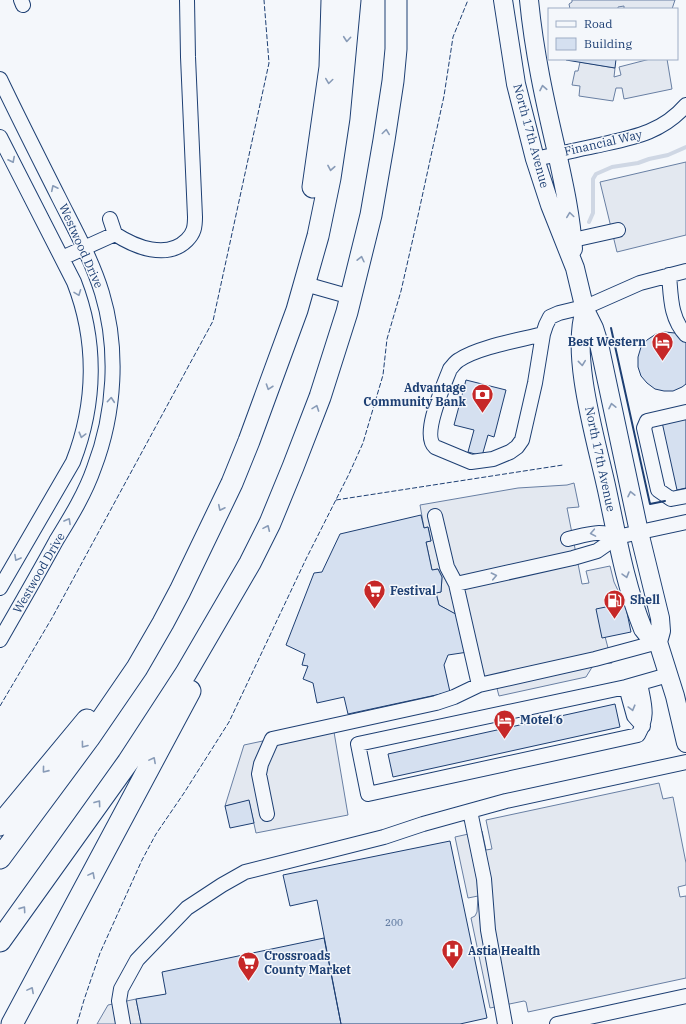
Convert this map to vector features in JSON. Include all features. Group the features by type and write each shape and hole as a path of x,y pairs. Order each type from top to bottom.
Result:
{"highway":[{"path":"282,351 317,168 330,67 332,0"},
{"path":"0,858 114,702 163,623 232,483 249,441 306,284 323,214 336,142 345,65 350,0"},
{"path":"0,941 151,728 186,673 250,563 270,523 305,438 322,391 351,297 371,215 391,97 396,49 396,0"},
{"path":"396,49 407,17 410,0"},
{"path":"12,1024 233,612 241,595 250,563"},
{"path":"0,825 105,697 143,643 191,568"}],"main road":[{"name":"North 17th Avenue","path":"503,0 514,72 535,159 550,205 575,268"},
{"name":"North 17th Avenue","path":"529,0 532,34 570,213 575,268 584,308 594,328 600,350 639,532 661,622 661,631 658,642 647,634 641,625 617,537 591,420 584,381 581,332 584,308"},
{"path":"658,642 679,711 686,743"}],"street":[{"path":"110,218 114,234 136,245 162,251 171,250 180,246 194,231 195,217 187,0"},
{"name":"Westwood Drive","path":"0,79 83,248 102,293 110,335 112,361 112,387 106,430 86,488 0,640"},
{"name":"Financial Way","path":"535,159 629,138 649,132 670,121 686,105"},
{"name":"Westwood Drive","path":"0,137 62,258 81,300 89,339 91,377 87,414 80,444 69,469 0,588"},
{"path":"573,240 618,230"},
{"path":"62,258 114,234"},
{"path":"543,334 485,349 468,355 456,362 450,369 432,421 430,436 431,444 471,462 493,459 510,452 517,447 522,440 535,383 543,334 548,321 553,315 584,308 640,282 686,271"},
{"path":"669,275 673,313 678,324 686,335"},
{"path":"306,284 351,297"},
{"path":"686,412 647,421 644,428 658,490 671,499 686,496"},
{"path":"435,516 447,567 456,584 479,685"},
{"path":"456,584 573,558 597,551 617,537 686,522"},
{"path":"568,539 597,532 611,534 617,537"},
{"path":"267,814 260,774 261,764 272,739 436,704 479,685 595,659 658,642"},
{"path":"640,684 646,713 643,726 638,735 368,794 358,744 640,684 668,675"},
{"path":"626,687 634,716 643,726"},
{"path":"123,1024 118,1001 121,989 137,960 187,908 245,872 384,838 423,824 537,794 686,762"},
{"path":"470,811 484,879 488,930 505,1024"},
{"path":"556,1024 686,996"}],"shaded area":[{"path":"572,0 675,0 672,8 624,8 624,6 618,8 570,8 569,4"},
{"path":"646,60 667,60 672,89 624,99 622,88 616,88 613,101 579,96 580,86 572,85 575,71 578,71 580,62 615,68 614,77 621,75 619,67"},
{"path":"686,162 686,235 617,252 600,182"},
{"path":"574,483 579,507 567,508 582,584 589,583 586,571 610,566 614,582 625,605 598,610 612,663 594,664 586,677 499,696 495,681 479,685 464,619 439,605 436,593 441,592 442,577 438,569 432,570 426,542 431,541 428,527 424,528 420,505 518,488 567,485"},
{"path":"333,726 348,815 256,833 249,801 225,806 244,745"},
{"path":"659,783 663,799 673,797 686,863 686,885 678,887 680,897 686,896 686,978 528,1012 526,1002 524,1001 490,1008 471,918 475,916 477,912 478,896 468,898 455,837 482,831 486,850 492,849 486,820"},
{"path":"136,999 141,1024 97,1024 108,1005"}],"building":[{"path":"566,60 616,60 615,68"},
{"name":"Best Western","path":"665,332 675,333 686,339 686,384 673,391 655,389 641,376 638,367 638,357 641,347 647,340 656,334"},
{"path":"466,380 506,390 494,437 488,435 482,456 468,452 474,430 454,425"},
{"path":"686,417 686,488 677,490 662,422"},
{"name":"Festival","path":"421,515 424,528 428,527 431,541 426,542 432,570 438,569 442,577 441,592 436,593 439,605 463,618 468,652 448,655 444,665 450,692 348,714 344,697 317,703 313,683 303,679 308,666 302,665 305,654 286,645 314,573 322,572 340,534"},
{"path":"625,603 631,632 602,638 596,609"},
{"name":"Motel 6","path":"615,704 620,727 393,777 388,754"},
{"path":"249,800 254,823 230,828 225,806"},
{"path":"450,841 487,1018 460,1024 341,1024 317,900 290,906 283,875"},
{"name":"Crossroads County Market","path":"324,938 341,1024 141,1024 136,999 166,994 162,972"}],"waterway":[{"path":"589,222 593,213 593,179 596,174 612,167 638,163 668,155 686,147"}],"fence":[{"path":"0,706 52,618 213,321 269,63 264,0"},
{"path":"77,1024 100,953 142,860 156,834 229,722 363,443 383,375 387,339 401,291 414,234 444,96 453,37 468,0"},
{"path":"336,500 563,465"}],"wall":[{"path":"611,328 650,504 665,501"}],"place":[{"name":"Best Western","path":"662,362"},
{"name":"Advantage Community Bank","path":"482,414"},
{"name":"Festival","path":"375,610"},
{"name":"Shell","path":"615,620"},
{"name":"Motel 6","path":"504,740"},
{"name":"Astia Health","path":"452,970"},
{"name":"Crossroads County Market","path":"248,982"}]}
